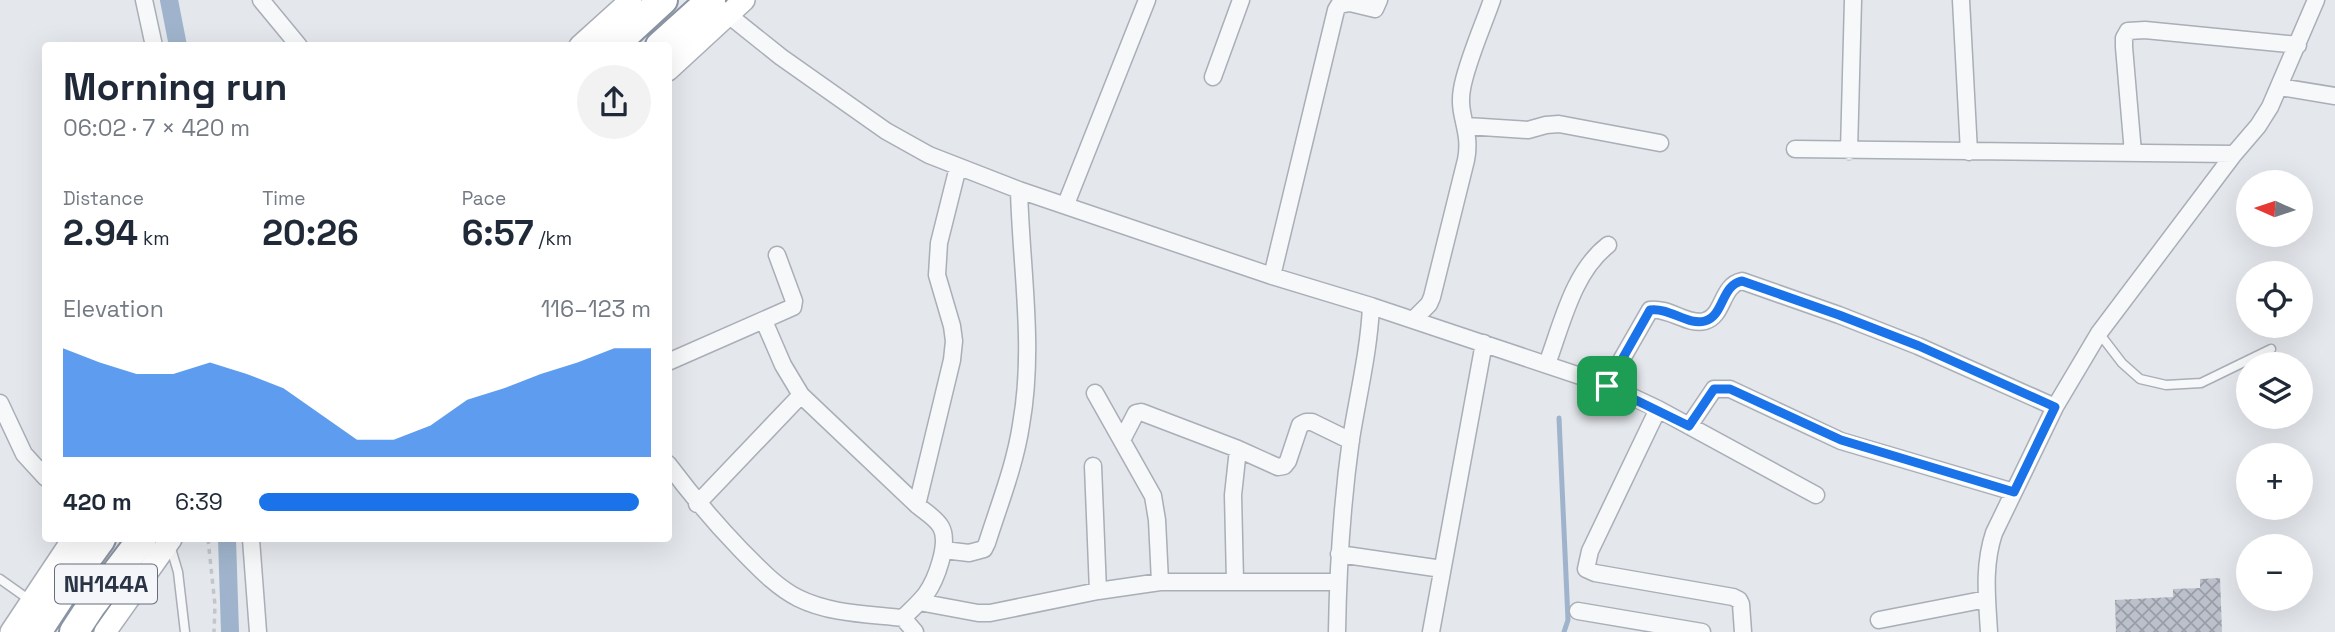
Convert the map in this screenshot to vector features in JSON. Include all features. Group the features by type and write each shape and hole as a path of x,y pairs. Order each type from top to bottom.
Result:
{"highway":[{"path":"617,42 663,0"},
{"path":"666,42 717,5"},
{"name":"NH144A","path":"37,632 99,542"},
{"name":"NH144A","path":"74,632 91,606 160,542"}],"street":[{"path":"144,0 153,42"},
{"path":"261,0 296,42"},
{"path":"672,65 717,5 744,0"},
{"path":"1066,204 1147,0"},
{"path":"1213,77 1241,0"},
{"path":"1272,276 1336,10 1339,5 1345,3 1375,9 1379,0"},
{"path":"1414,319 1429,304 1432,297 1468,149 1467,126 1462,113 1462,88 1492,0"},
{"path":"1849,150 1853,0"},
{"path":"1961,0 1969,152"},
{"path":"1989,632 1986,568 1989,549 2055,407 2099,333 2258,126 2280,87 2315,0"},
{"path":"584,42 625,2"},
{"path":"717,5 771,50 908,145 1019,190 1272,276 1414,319 1607,386 1658,409 1816,495"},
{"path":"2133,153 2124,47 2124,38 2128,31 2145,30 2298,45"},
{"path":"2280,87 2335,96"},
{"path":"1467,126 1528,130 1559,124 1660,143"},
{"path":"1795,149 2234,155"},
{"path":"917,505 952,360 952,326 937,275 939,243 958,167"},
{"path":"944,550 969,553 984,549 1019,439 1024,405 1027,341 1019,190"},
{"path":"1557,368 1583,272 1595,255 1608,245"},
{"path":"672,360 789,310 794,301 777,255"},
{"path":"1607,386 1650,310 1665,310 1703,322 1715,314 1730,287 1742,281 1919,346 2055,407"},
{"path":"1336,632 1339,554 1351,441 1371,306"},
{"path":"764,321 783,365 801,395 943,529 944,550 928,591 903,618"},
{"path":"1431,632 1484,343"},
{"path":"1689,426 1714,389 1730,389 1841,440 2014,492"},
{"path":"1095,393 1153,496 1160,582"},
{"path":"697,503 801,395"},
{"path":"0,403 24,454 42,474"},
{"path":"1658,409 1590,551 1586,569 1733,597 1741,604 1744,632"},
{"path":"1122,440 1136,414 1141,412 1278,467 1284,466 1288,461 1300,425 1306,422 1312,422 1351,441"},
{"path":"1234,581 1233,495 1238,449"},
{"path":"1093,466 1098,591"},
{"path":"672,469 697,503 756,565 798,598 843,611 903,618 915,632"},
{"path":"11,632 71,542"},
{"path":"105,632 161,542"},
{"path":"251,542 258,632"},
{"path":"1339,554 1442,569"},
{"path":"919,603 990,613 1098,591 1160,582 1337,582"},
{"path":"1879,620 1987,599"},
{"path":"1578,611 1643,627 1702,632"}],"lane":[{"path":"2099,333 2122,363 2140,379 2166,385 2201,383 2271,349"},
{"path":"163,542 178,572 185,632"},
{"path":"0,579 31,601"}],"path":[{"path":"208,542 215,632"}],"building":[{"path":"2220,578 2222,632 2116,632 2115,600 2173,597 2173,589 2200,588 2200,579"}],"waterway":[{"path":"169,0 177,42"},
{"path":"1559,418 1568,620 1564,632"},
{"path":"227,542 230,632"}],"route":[{"path":"1742,281 1919,346 2055,407 2014,492 1865,449 1821,432 1730,389 1714,389 1689,426 1607,386 1650,310 1665,310 1703,322 1715,314 1730,287 1742,281"}]}
